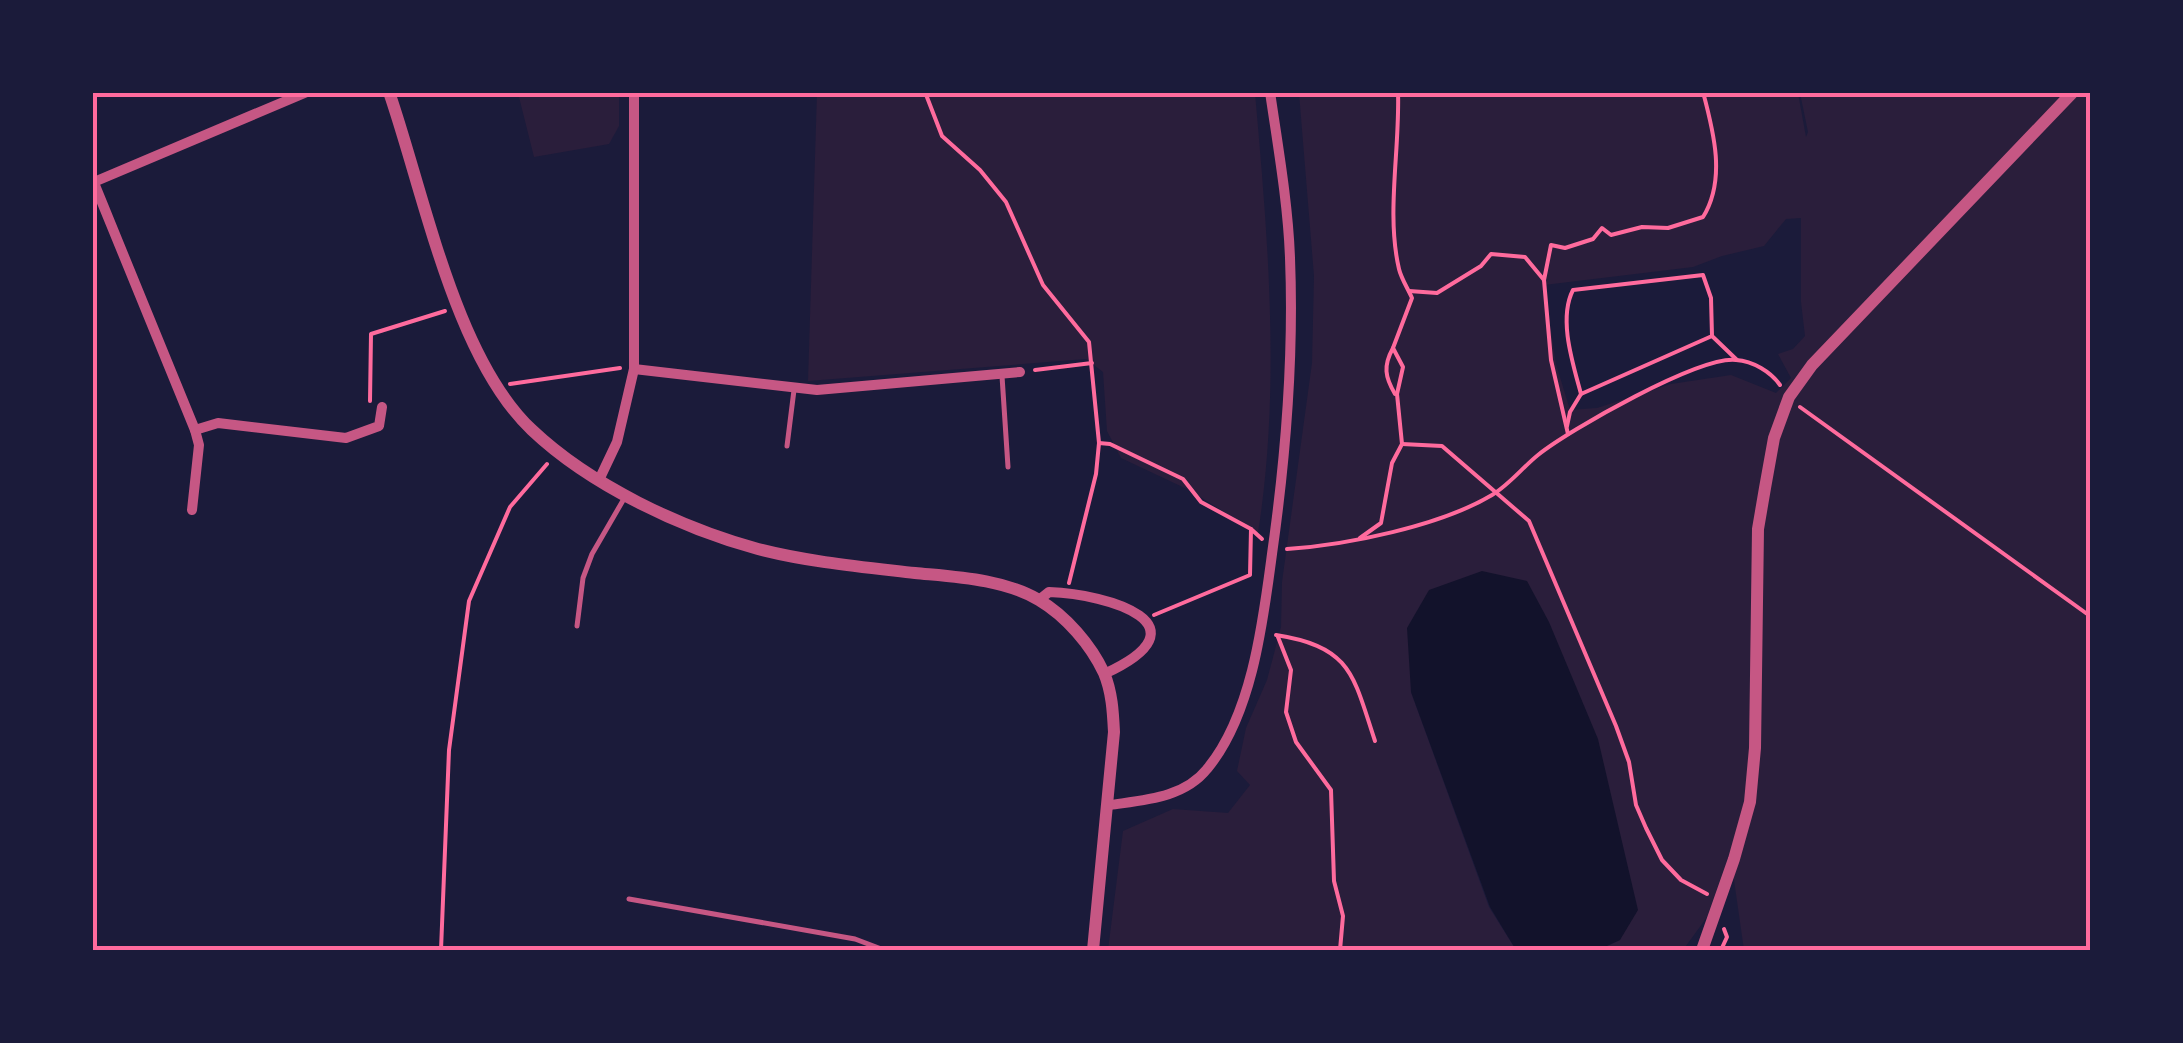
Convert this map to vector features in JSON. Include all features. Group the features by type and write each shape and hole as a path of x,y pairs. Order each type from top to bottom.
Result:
{"street":[{"path":"192,510 199,446 196,430 93,180 307,92"},
{"path":"389,92 458,306 481,362 528,427 557,452 599,480 693,527 761,550 1000,584 1039,600 1087,644 1104,674 1114,732 1110,805 1093,950"},
{"path":"599,480 617,442 634,367 634,92"},
{"path":"1110,805 1182,790 1206,772 1236,717 1262,633 1286,438 1292,332 1290,254 1270,92"},
{"path":"1702,950 1750,802 1755,748 1758,529 1774,438 1788,397 1826,351 2074,92"},
{"path":"634,367 817,390 1020,372"},
{"path":"379,426 382,407"},
{"path":"196,430 218,423 346,438 379,426"},
{"path":"379,426 392,436"},
{"path":"1039,600 1049,592 1067,592 1112,600 1145,618 1150,628 1142,654 1104,674"}],"lane":[{"path":"1002,373 1008,467"},
{"path":"787,446 794,387"},
{"path":"577,626 583,578 626,494"},
{"path":"629,899 856,939 884,950"}],"path":[{"path":"925,92 942,136 1006,202 1043,285 1089,342 1099,443 1096,474 1067,592"},
{"path":"1397,398 1388,382 1384,362 1412,298 1399,270 1393,190 1398,92"},
{"path":"1567,431 1551,360 1544,280 1552,245 1565,248 1593,239 1602,228 1611,235 1624,234 1642,227 1668,228 1703,217 1712,202 1717,142 1703,92"},
{"path":"1409,291 1437,292 1481,266 1492,254 1525,257 1544,280"},
{"path":"1581,394 1569,343 1568,300 1573,290 1704,274 1711,298 1712,336 1738,360 1772,373 1788,397 2090,616"},
{"path":"382,407 368,400 371,334 458,306"},
{"path":"1567,431 1570,412 1581,394 1712,336"},
{"path":"1356,541 1381,523 1392,463 1402,444 1397,398 1403,367 1393,348"},
{"path":"1251,529 1273,550 1332,546 1438,518 1494,494 1567,431 1704,364 1738,360"},
{"path":"1020,372 1092,363"},
{"path":"496,386 634,367"},
{"path":"1099,443 1110,444 1183,479 1201,502 1251,529 1275,536"},
{"path":"1402,444 1442,446 1529,521 1616,726 1629,762 1636,805 1662,860 1681,880 1721,899"},
{"path":"441,950 450,750 469,601 510,507 557,452"},
{"path":"1145,618 1250,576 1251,529"},
{"path":"1262,633 1318,644 1342,661 1350,671 1375,741"},
{"path":"1278,636 1291,670 1286,712 1296,742 1331,790 1334,881 1343,916 1340,950"}],"shaded area":[{"path":"518,93 619,93 619,126 609,144 534,157"},
{"path":"817,93 1255,93 1268,258 1271,368 1258,533 1189,490 1121,458 1107,431 1103,372 1086,359 808,381"},
{"path":"1299,93 1798,93 1806,137 1800,93 2090,93 2090,950 1744,950 1730,852 1707,917 1683,950 1598,950 1620,940 1411,692 1489,907 1516,950 1108,950 1123,831 1173,809 1228,813 1250,785 1237,771 1246,728 1267,680 1281,627 1282,582 1312,363 1314,276","holes":["1801,218 1805,336 1793,349 1778,354 1791,378 1776,393 1731,375 1671,384 1597,408 1570,410 1556,364 1544,285 1693,267 1764,246 1786,219"]},
{"path":"1482,571 1527,581 1549,622 1598,739 1638,910 1620,940 1598,950 1516,950 1490,907 1411,692 1407,628 1429,590"}]}
